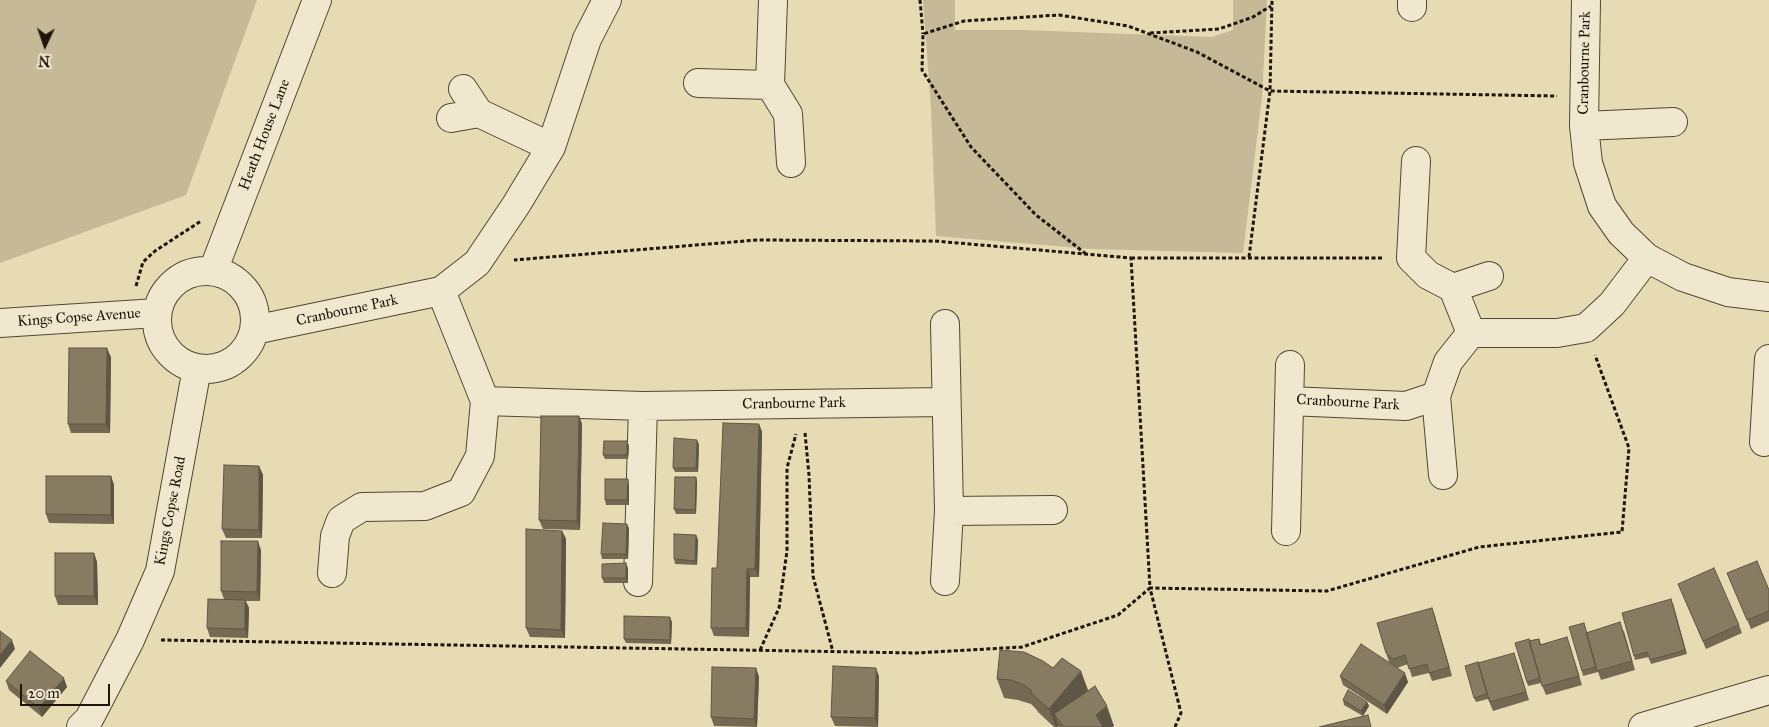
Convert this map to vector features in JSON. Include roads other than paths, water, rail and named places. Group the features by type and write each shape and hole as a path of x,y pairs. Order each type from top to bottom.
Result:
{"street":[{"name":"Heath House Lane","path":"213,271 317,0"},
{"name":"Cranbourne Park","path":"254,330 441,291 477,263 516,205 551,147 588,39 607,0"},
{"name":"Cranbourne Park","path":"1586,0 1584,126 1588,163 1602,206 1621,233 1647,258 1683,277 1728,292 1769,297"},
{"path":"770,1 770,85 788,114 791,163"},
{"path":"698,82 770,85"},
{"path":"464,89 479,113 551,147"},
{"path":"451,118 479,113"},
{"name":"Cranbourne Park","path":"1584,126 1673,122"},
{"path":"1416,161 1411,258 1428,275 1454,288 1471,333"},
{"path":"1471,333 1557,334 1586,328 1612,304 1647,258"},
{"path":"204,270 213,271 229,276 242,286 252,301 255,318 254,330 247,346 236,358 220,367 197,368 181,362 168,351 160,336 157,313 162,297 173,283 187,274 204,270"},
{"path":"1454,288 1489,276"},
{"path":"332,573 335,536 341,520 362,507 425,506 461,492 480,456 485,401 441,291"},
{"name":"Kings Copse Avenue","path":"0,323 157,313"},
{"path":"944,324 949,510 945,581"},
{"path":"1443,475 1436,396 1448,362 1471,333"},
{"path":"1764,442 1769,359"},
{"name":"Cranbourne Park","path":"1286,531 1290,365"},
{"name":"Kings Copse Road","path":"93,724 160,571 197,368"},
{"name":"Cranbourne Park","path":"1289,401 1406,406 1436,396"},
{"name":"Cranbourne Park","path":"485,401 643,406 945,402"},
{"path":"638,582 643,406"},
{"path":"949,510 1053,510"},
{"path":"1643,727 1769,690"}]}
